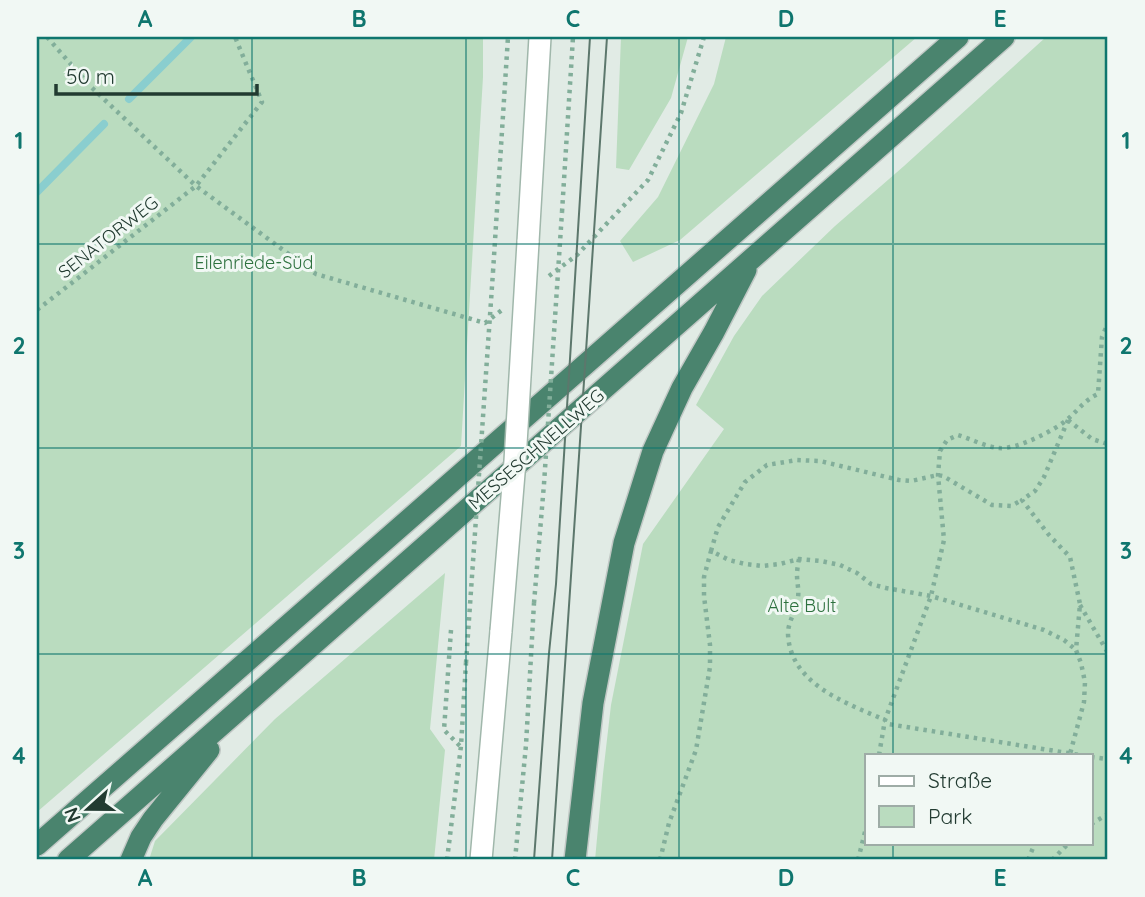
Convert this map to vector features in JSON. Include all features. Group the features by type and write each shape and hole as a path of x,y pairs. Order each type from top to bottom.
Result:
{"highway":[{"name":"MESSESCHNELLWEG","path":"37,845 958,37"},
{"name":"MESSESCHNELLWEG","path":"68,860 1004,37"},
{"path":"575,860 593,703 624,543 653,451 682,388 751,260"},
{"path":"131,860 153,819 251,700"}],"main road":[{"path":"481,860 515,461 540,37"}],"path":[{"path":"47,37 90,86 196,186 316,274 485,323 505,308"},
{"name":"SENATORWEG","path":"37,310 196,186 262,102 235,37"},
{"path":"447,860 461,747 508,37"},
{"path":"515,860 526,745 573,37"},
{"path":"547,278 578,255 648,180 681,113 704,37"},
{"path":"660,860 669,823 696,750 710,667 704,577 718,527 746,482 767,466 797,460 820,461 899,480 943,476 992,505 1012,506 1035,491 1044,477 1068,420 1089,398 1098,394 1102,337 1108,323"},
{"path":"1068,420 1092,439 1108,443"},
{"path":"879,754 886,722 931,596 944,540 938,475 940,451 947,440 958,435 997,448 1009,448 1035,439 1068,420"},
{"path":"1022,500 1070,557 1080,604 1076,650 1081,663 1085,692 1070,754"},
{"path":"711,551 729,560 762,566 799,559 839,565 871,583 886,588 931,596 1044,630 1064,640 1076,650"},
{"path":"799,559 798,602 788,633 794,657 803,672 821,689 886,722 1064,754"},
{"path":"1080,604 1108,653"},
{"path":"451,630 444,730 461,747"},
{"path":"1092,823 1108,814"},
{"path":"858,860 865,832"},
{"path":"1052,860 1068,844"}],"green space":[{"name":"Eilenriede-Süd","path":"37,37 483,37 483,77 461,446 37,812"},
{"path":"621,37 688,37 671,98 629,170 616,168"},
{"path":"726,37 917,37 680,240 633,262 620,241 658,197 714,84"},
{"name":"Alte Bult","path":"1046,37 1108,37 1108,860 595,860 611,705 643,544 724,429 696,405 734,336 762,296 835,226"},
{"path":"445,573 430,729 445,750 434,860 149,860 155,841 275,719"}],"waterway":[{"path":"129,99 191,37"},
{"path":"37,192 104,124"}],"tram line":[{"path":"534,860 556,584 590,37"},
{"path":"552,860 607,37"}]}
